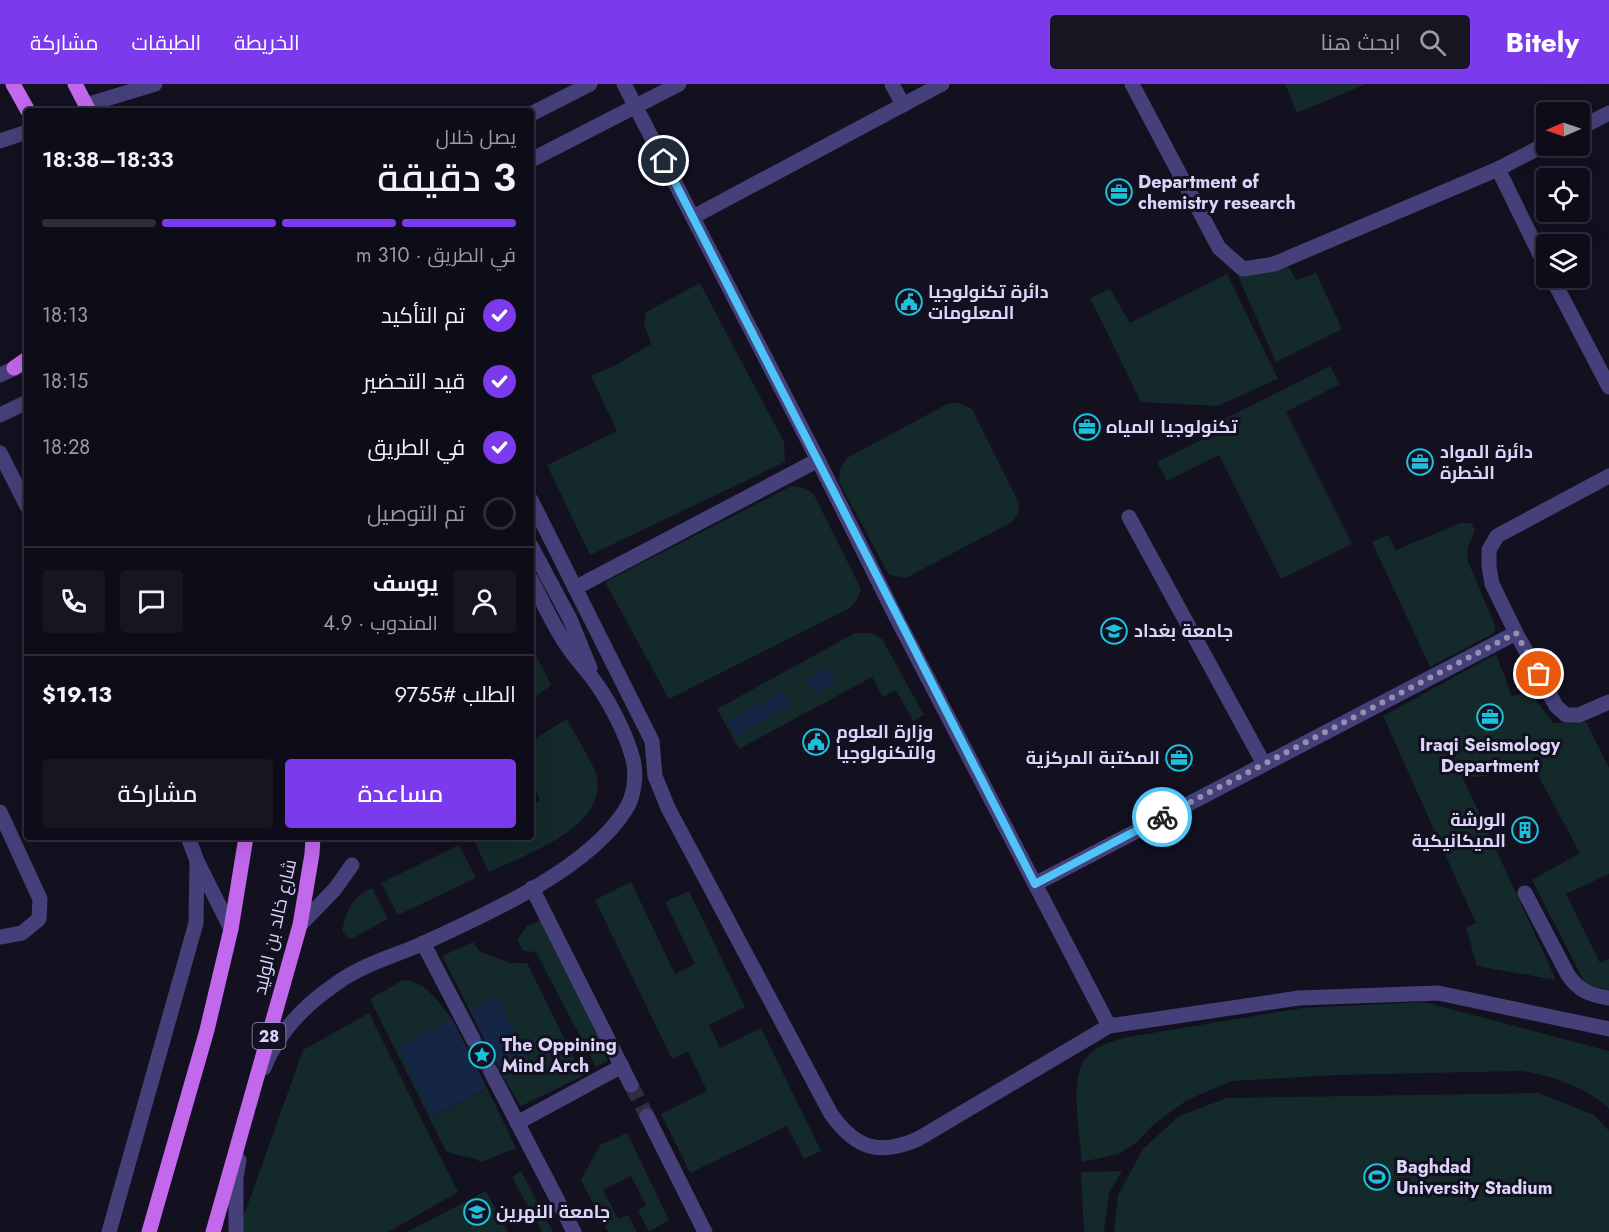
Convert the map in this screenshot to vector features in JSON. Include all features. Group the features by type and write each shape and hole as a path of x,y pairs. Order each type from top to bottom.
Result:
{"main road":[{"path":"13,84 26,108"},
{"path":"75,84 87,108"},
{"path":"148,1232 207,1030 231,929 246,840"},
{"name":"شارع خالد بن الوليد","path":"213,1232 300,925 313,840"}],"street":[{"path":"87,108 156,84"},
{"path":"534,112 590,84"},
{"path":"624,84 818,460 895,615 1109,1026"},
{"path":"534,158 679,84"},
{"path":"892,84 903,105"},
{"path":"693,217 942,84"},
{"path":"1132,84 1219,248 1243,269 1274,264 1498,169 1536,149"},
{"path":"1590,123 1609,113"},
{"path":"0,141 24,133"},
{"path":"1498,169 1536,247"},
{"path":"1557,288 1609,387"},
{"path":"0,415 24,403"},
{"path":"0,453 24,500"},
{"path":"575,588 818,460"},
{"path":"1609,476 1497,536 1489,550 1492,584 1556,706 1566,715 1579,715 1609,702"},
{"path":"534,506 652,741 652,766 642,781 634,784"},
{"path":"1129,517 1264,764"},
{"path":"534,552 570,620 593,680"},
{"path":"251,1098 266,1062 282,1033 338,981 423,943 532,888 576,861 595,844 628,807 634,784 633,757 614,713 603,694 567,646 534,585"},
{"path":"1035,884 1516,633"},
{"path":"603,694 609,675 608,655 604,645"},
{"path":"652,758 655,776 668,808 825,1104 843,1131 860,1143 889,1148 900,1147 918,1139 1109,1026 1299,998 1438,993 1609,1029"},
{"path":"0,813 40,899 39,919 22,933 0,938"},
{"path":"189,840 197,861 231,929"},
{"path":"109,1232 196,923 197,861"},
{"path":"300,925 335,889 352,865"},
{"path":"532,888 631,1085"},
{"path":"1525,893 1574,985 1588,994 1609,998"},
{"path":"423,943 473,1039"},
{"path":"517,1123 621,1066"},
{"path":"491,1072 574,1232"},
{"path":"647,1116 705,1232"},
{"path":"236,1232 236,1178 245,1121"}],"green space":[{"path":"1285,84 1366,84 1297,113"},
{"path":"1288,266 1296,280 1316,273 1342,329 1276,362 1238,276"},
{"path":"1227,274 1278,379 1217,406 1141,402 1090,298 1110,289 1130,323"},
{"path":"700,283 784,442 785,462 590,555 547,465 617,431 591,376 616,365 651,344 644,324 646,312"},
{"path":"1330,366 1340,384 1286,412 1352,544 1281,579 1219,455 1167,481 1157,462 1223,429 1220,421"},
{"path":"949,403 960,403 972,409 1019,503 1018,513 1012,522 906,578 889,575 839,482 840,469 847,458"},
{"path":"791,486 813,493 861,589 857,600 850,608 669,699 605,582"},
{"path":"1460,523 1471,523 1475,530 1468,547 1467,559 1495,626 1494,633 1430,667 1372,542 1388,535 1396,550"},
{"path":"855,633 871,633 882,639 924,715 913,721 896,690 883,697 872,677 739,749 717,709"},
{"path":"534,651 551,685 534,698"},
{"path":"1496,654 1512,696 1530,692 1553,723 1586,722 1609,768 1609,874 1566,894 1600,963 1609,959 1609,990 1586,985 1532,880 1580,853 1535,770 1517,774 1511,766 1486,776 1463,778 1556,980 1477,966 1466,928 1476,923 1383,716"},
{"path":"567,719 597,777 596,795 589,811 560,837 489,872 473,840 534,840 534,803 540,800 534,785 534,739"},
{"path":"459,845 476,878 398,915 381,883"},
{"path":"631,882 675,974 695,964 665,902 689,891 745,1007 709,1025 720,1048 761,1028 821,1151 804,1159 787,1126 690,1173 661,1114 707,1091 688,1051 672,1059 595,900"},
{"path":"372,888 388,919 351,939 342,931 348,911 359,896"},
{"path":"541,920 607,1054 607,1061 596,1067 536,952 524,951 517,940 527,926"},
{"path":"473,942 479,951 509,963 527,963 583,1076 521,1106 505,1080 532,1065 497,998 470,1011 442,956"},
{"path":"403,980 425,988 437,999 452,1019 398,1047 433,1117 487,1088 516,1148 481,1162 446,1151 370,999"},
{"path":"1424,1002 1609,1051 1609,1109 1601,1101 1568,1083 1520,1071 1336,1075 1232,1081 1187,1100 1119,1154 1082,1162 1077,1110 1080,1070 1088,1056 1104,1045 1128,1037 1302,1008"},
{"path":"369,1013 458,1192 388,1232 238,1232 303,1050"},
{"name":"Baghdad University Stadium","path":"1539,1093 1594,1115 1609,1131 1609,1232 1114,1232 1118,1195 1143,1149 1179,1116 1227,1098"},
{"path":"627,1133 669,1220 649,1232 638,1210 646,1205 631,1176 603,1190 618,1219 628,1215 637,1232 608,1232 581,1180 600,1145"},
{"path":"521,1171 553,1232 542,1232 512,1177"},
{"path":"1122,1171 1109,1193 1104,1232 1084,1232 1081,1172"},
{"path":"486,1191 508,1232 407,1232"}],"water":[{"path":"828,667 836,682 815,694 807,679"},
{"path":"783,691 791,706 736,736 728,721"},
{"path":"497,997 532,1065 505,1080 470,1011"},
{"path":"452,1019 487,1088 432,1117 398,1047"}],"tunnel":[{"path":"473,1039 491,1072"},
{"path":"631,1085 647,1116"}],"way so far":[{"path":"1162,817 1516,633 1539,674"}],"place":[{"name":"Department of chemistry research","path":"1119,192"},
{"name":"دائرة تكنولوجيا المعلومات","path":"909,302"},
{"name":"تكنولوجيا المياه","path":"1087,427"},
{"name":"دائرة المواد الخطرة","path":"1420,462"},
{"name":"جامعة بغداد","path":"1114,631"},
{"name":"Iraqi Seismology Department","path":"1490,717"},
{"name":"وزارة العلوم والتكنولوجيا","path":"816,742"},
{"name":"المكتبة المركزية","path":"1179,758"},
{"name":"الورشة الميكانيكية","path":"1525,830"},
{"name":"The Oppining Mind Arch","path":"482,1055"},
{"name":"Baghdad University Stadium","path":"1377,1177"},
{"name":"جامعة النهرين","path":"477,1212"}],"route":[{"path":"664,161 1035,884 1162,817"}]}
